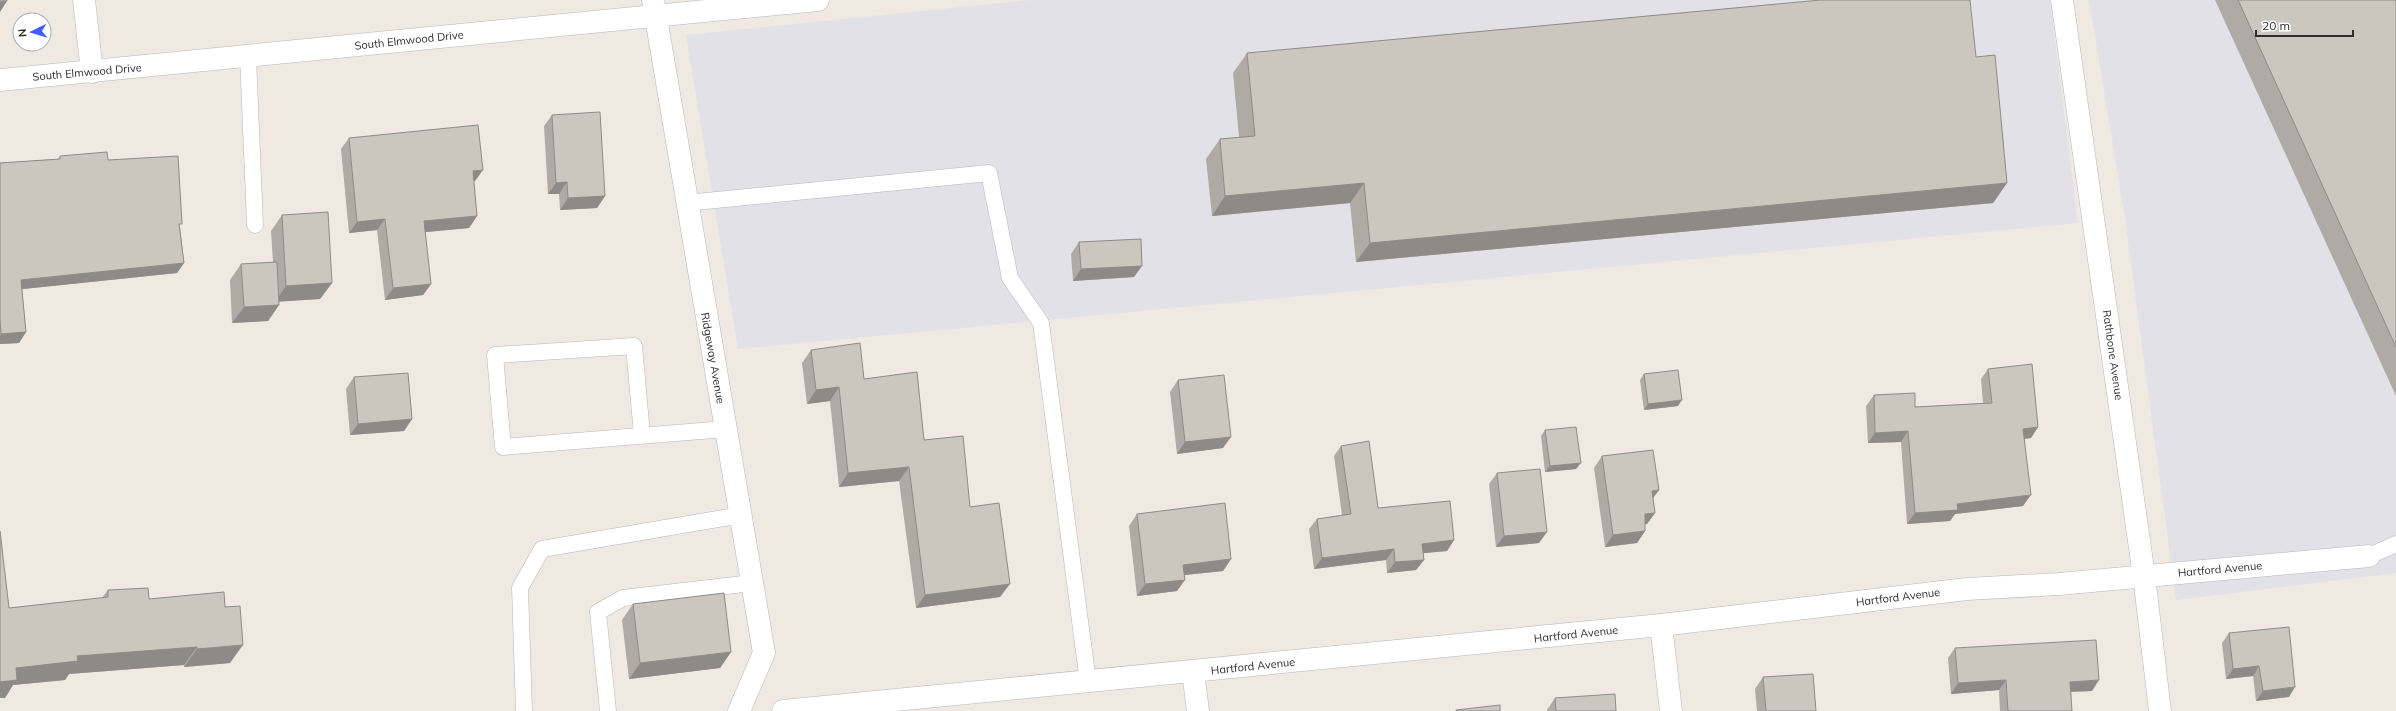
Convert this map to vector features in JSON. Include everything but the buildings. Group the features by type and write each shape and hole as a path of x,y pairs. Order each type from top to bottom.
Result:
{"street":[{"path":"84,0 92,72"},
{"name":"South Elmwood Drive","path":"0,80 248,56 654,8 818,0"},
{"name":"Rathbone Avenue","path":"2062,0 2144,576 2160,711"},
{"name":"Ridgeway Avenue","path":"654,8 686,203 764,653 739,711"},
{"name":"Hartford Avenue","path":"783,711 1661,625 1967,589 2144,576 2369,556"},
{"path":"1661,625 1671,711"},
{"path":"1193,672 1198,711"}],"lane":[{"path":"248,56 255,225"},
{"path":"686,203 989,173 1010,278 1041,323 1088,682"},
{"path":"642,436 634,346 495,355 503,447 642,436 726,429"},
{"path":"524,711 520,588 542,549 741,515"},
{"path":"2369,556 2396,544"},
{"path":"608,711 598,612 623,598 752,583"}],"shaded area":[{"path":"1030,0 2050,0 2078,223 738,349 686,35"},
{"path":"2089,0 2396,0 2396,573 2176,600 2125,219"}]}
